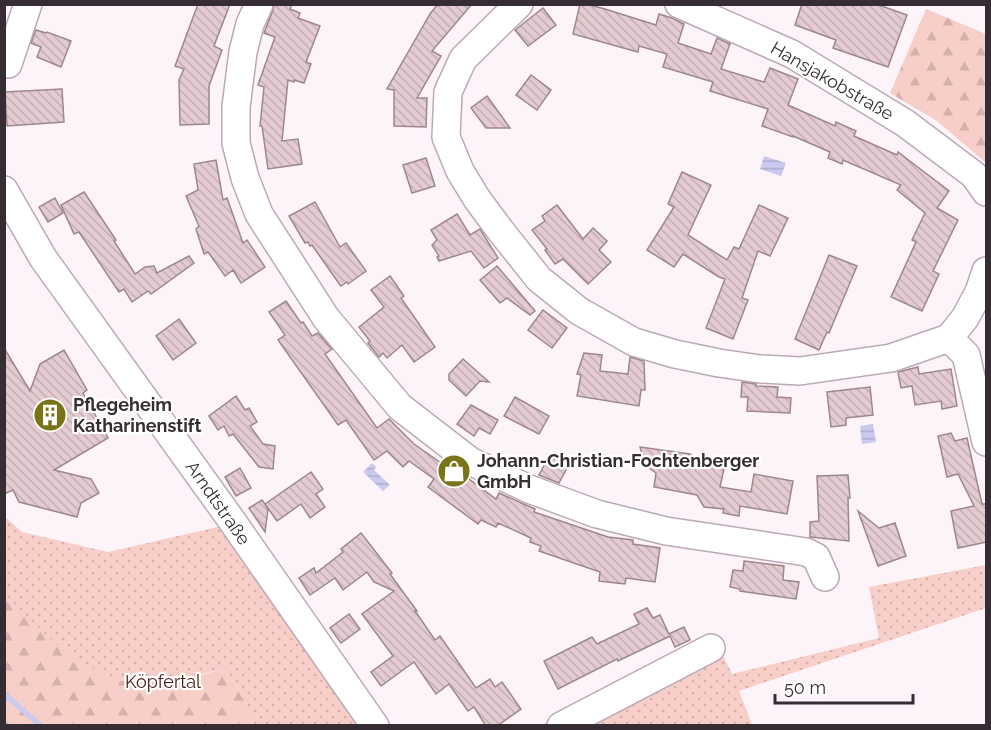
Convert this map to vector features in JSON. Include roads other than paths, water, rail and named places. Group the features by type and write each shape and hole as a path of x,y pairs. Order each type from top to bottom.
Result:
{"street":[{"path":"8,64 28,4"},
{"path":"259,4 250,24 243,52 236,107 236,143 245,178 259,214 326,318 400,407 470,461 529,489 597,514 666,531 806,552 816,557 825,577"},
{"path":"519,4 463,59 448,92 446,137 460,171 483,207 539,279 579,311 634,342 675,354 760,369 800,371 891,358 949,338 965,318 987,271"},
{"name":"Hansjakobstraße","path":"679,4 792,54 905,123 980,184"},
{"name":"Arndtstraße","path":"4,190 43,258 230,518 375,726"},
{"path":"949,338 966,355 987,442"},
{"path":"561,726 711,648"}],"water":[{"path":"764,156 786,163 781,176 760,169"},
{"path":"873,424 876,442 862,444 860,426"},
{"path":"372,463 376,467 374,470 390,485 383,491 363,472"}],"waterway":[{"path":"4,694 41,726"}],"place":[{"name":"Pflegeheim Katharinenstift","path":"50,415"},
{"name":"Johann-Christian-Fochtenberger GmbH","path":"454,471"}],"park label":[{"name":"Köpfertal","path":"163,682"}]}
